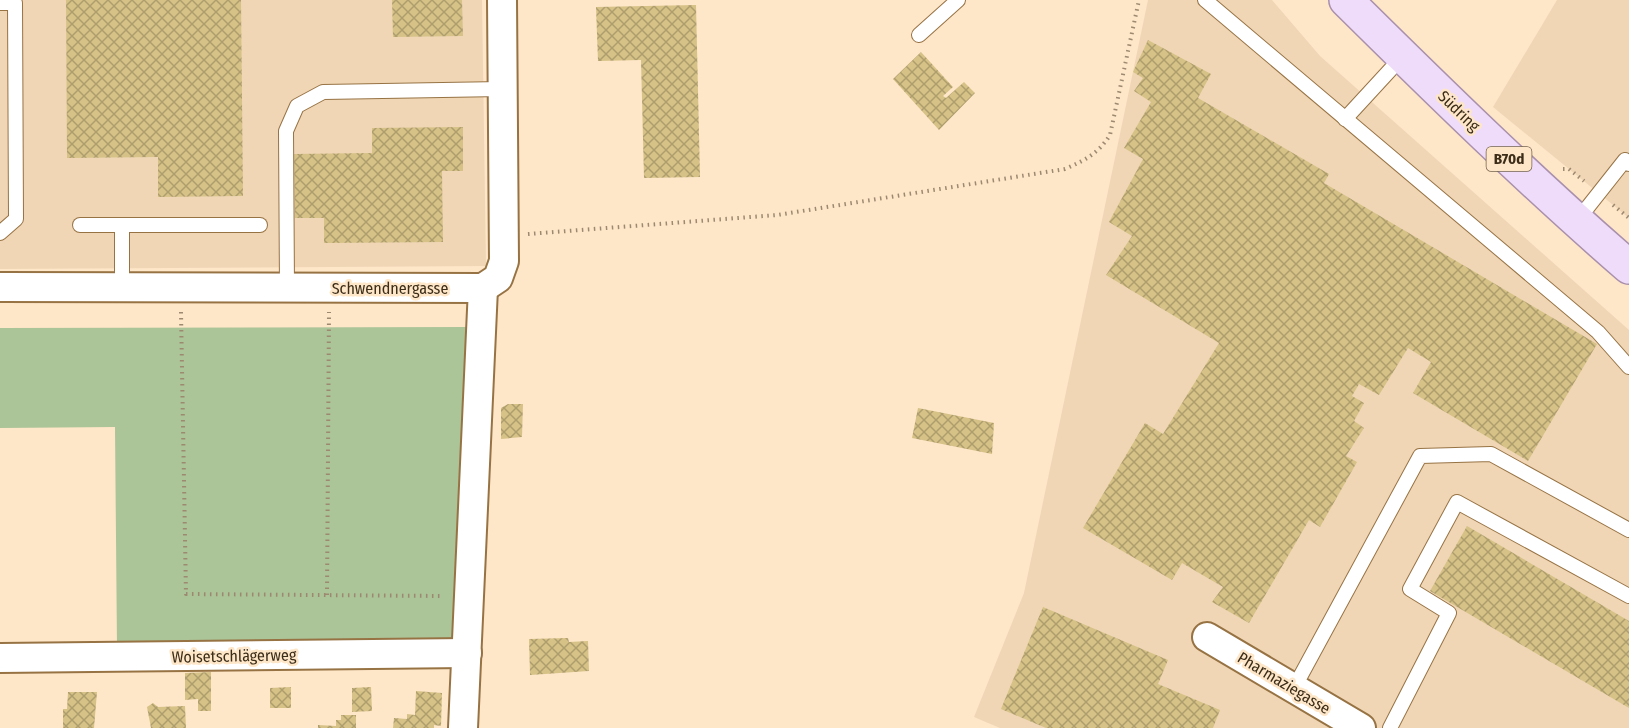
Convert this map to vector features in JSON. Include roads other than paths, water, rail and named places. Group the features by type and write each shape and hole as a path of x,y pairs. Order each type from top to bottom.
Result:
{"main road":[{"name":"Südring","path":"1346,0 1576,222 1629,267"}],"street":[{"path":"463,728 483,288 498,278 504,261 502,0"},
{"name":"Schwendnergasse","path":"0,287 483,288"},
{"name":"Pharmaziegasse","path":"1207,637 1361,728"},
{"name":"Woisetschlägerweg","path":"0,658 467,653"}],"lane":[{"path":"919,35 957,0"},
{"path":"1205,0 1598,332 1629,367"},
{"path":"0,3 15,3 16,207 16,219 0,233"},
{"path":"1345,118 1403,56"},
{"path":"287,288 286,131 297,106 323,92 502,89"},
{"path":"1576,222 1625,160 1629,164"},
{"path":"80,225 260,225"},
{"path":"122,225 122,287"},
{"path":"1294,688 1420,456 1491,454 1629,530"},
{"path":"1390,728 1449,613 1410,589 1456,502 1629,596"}]}
